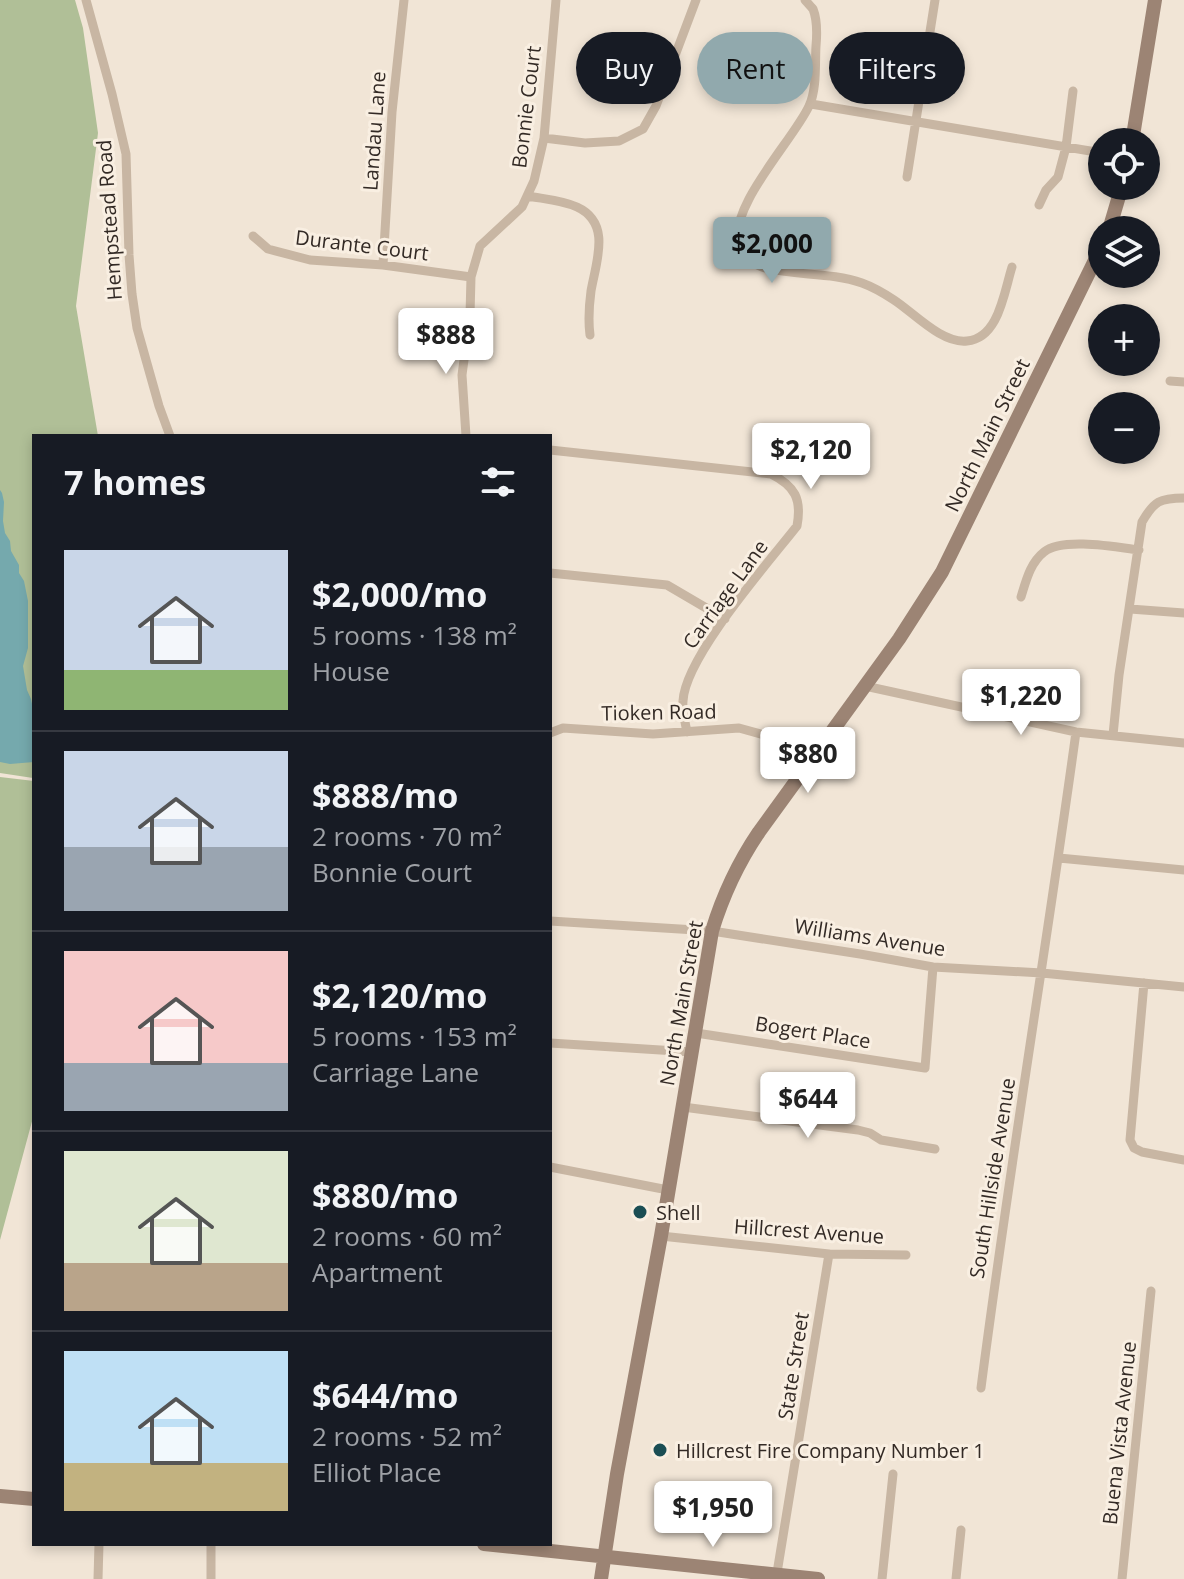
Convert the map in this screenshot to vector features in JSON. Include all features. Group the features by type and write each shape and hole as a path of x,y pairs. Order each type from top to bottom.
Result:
{"main road":[{"path":"1134,128 1155,0"},
{"name":"North Main Street","path":"601,1579 712,931 719,906 742,857 925,601 942,572 1088,275"},
{"path":"0,1496 32,1499"},
{"path":"501,1546 818,1579"}],"street":[{"name":"Hempstead Road","path":"86,0 126,154 129,255 137,328 169,434"},
{"name":"Landau Lane","path":"383,265 392,112 404,0"},
{"name":"Bonnie Court","path":"466,434 462,375 470,315 471,277 480,246 522,207 534,181 544,138 556,0"},
{"path":"544,138 585,143 619,141 643,129 656,106 696,0"},
{"path":"805,0 813,8 816,37 813,91"},
{"path":"907,177 935,0"},
{"path":"1039,205 1046,190 1058,177 1066,147 1073,91"},
{"path":"1012,267 995,321 984,335 967,341 952,340 892,299 863,284 839,277 764,267 750,261 739,245 738,228 741,213 811,104 1088,151"},
{"path":"528,196 575,206 589,214 597,226 600,241 588,317 590,335"},
{"name":"Durante Court","path":"253,236 268,249 310,260 383,265 471,277"},
{"path":"1170,381 1184,382"},
{"name":"Carriage Lane","path":"552,450 771,474 787,483 798,501 797,526 725,619 690,672 683,701 687,732"},
{"path":"1113,735 1142,522 1150,507 1165,498 1184,498"},
{"path":"1021,597 1030,569 1045,550 1069,544 1139,550"},
{"path":"552,573 667,585 725,619"},
{"path":"1130,609 1184,613"},
{"path":"865,686 1076,732 1184,743"},
{"name":"Tioken Road","path":"552,732 563,728 653,734 739,728 764,735 804,768"},
{"name":"South Hillside Avenue","path":"981,1388 1076,732"},
{"path":"1059,858 1184,870"},
{"name":"Williams Avenue","path":"552,921 712,931 933,967 1042,973 1184,987"},
{"name":"Bogert Place","path":"696,1033 925,1068 933,967"},
{"path":"1144,983 1130,1140 1134,1148 1142,1152 1184,1160"},
{"path":"552,1043 692,1052"},
{"path":"683,1107 858,1130 881,1140 935,1149"},
{"path":"552,1167 668,1190"},
{"name":"Hillcrest Avenue","path":"661,1236 829,1254 906,1255"},
{"name":"State Street","path":"776,1577 829,1254"},
{"name":"Buena Vista Avenue","path":"1122,1579 1151,1291"},
{"path":"882,1579 893,1474"},
{"path":"956,1579 961,1530"},
{"path":"98,1579 99,1546"},
{"path":"211,1546 211,1579"}],"green space":[{"path":"0,0 75,0 83,28 98,133 76,306 98,434 32,434 32,778 0,773"},
{"path":"0,777 32,781 32,1121 0,1240"}],"water":[{"path":"0,490 4,502 5,533 19,565 28,601 28,648 23,666 32,704 32,762 0,762"}],"place":[{"name":"Shell","path":"640,1212"},
{"name":"Hillcrest Fire Company Number 1","path":"660,1450"}]}
